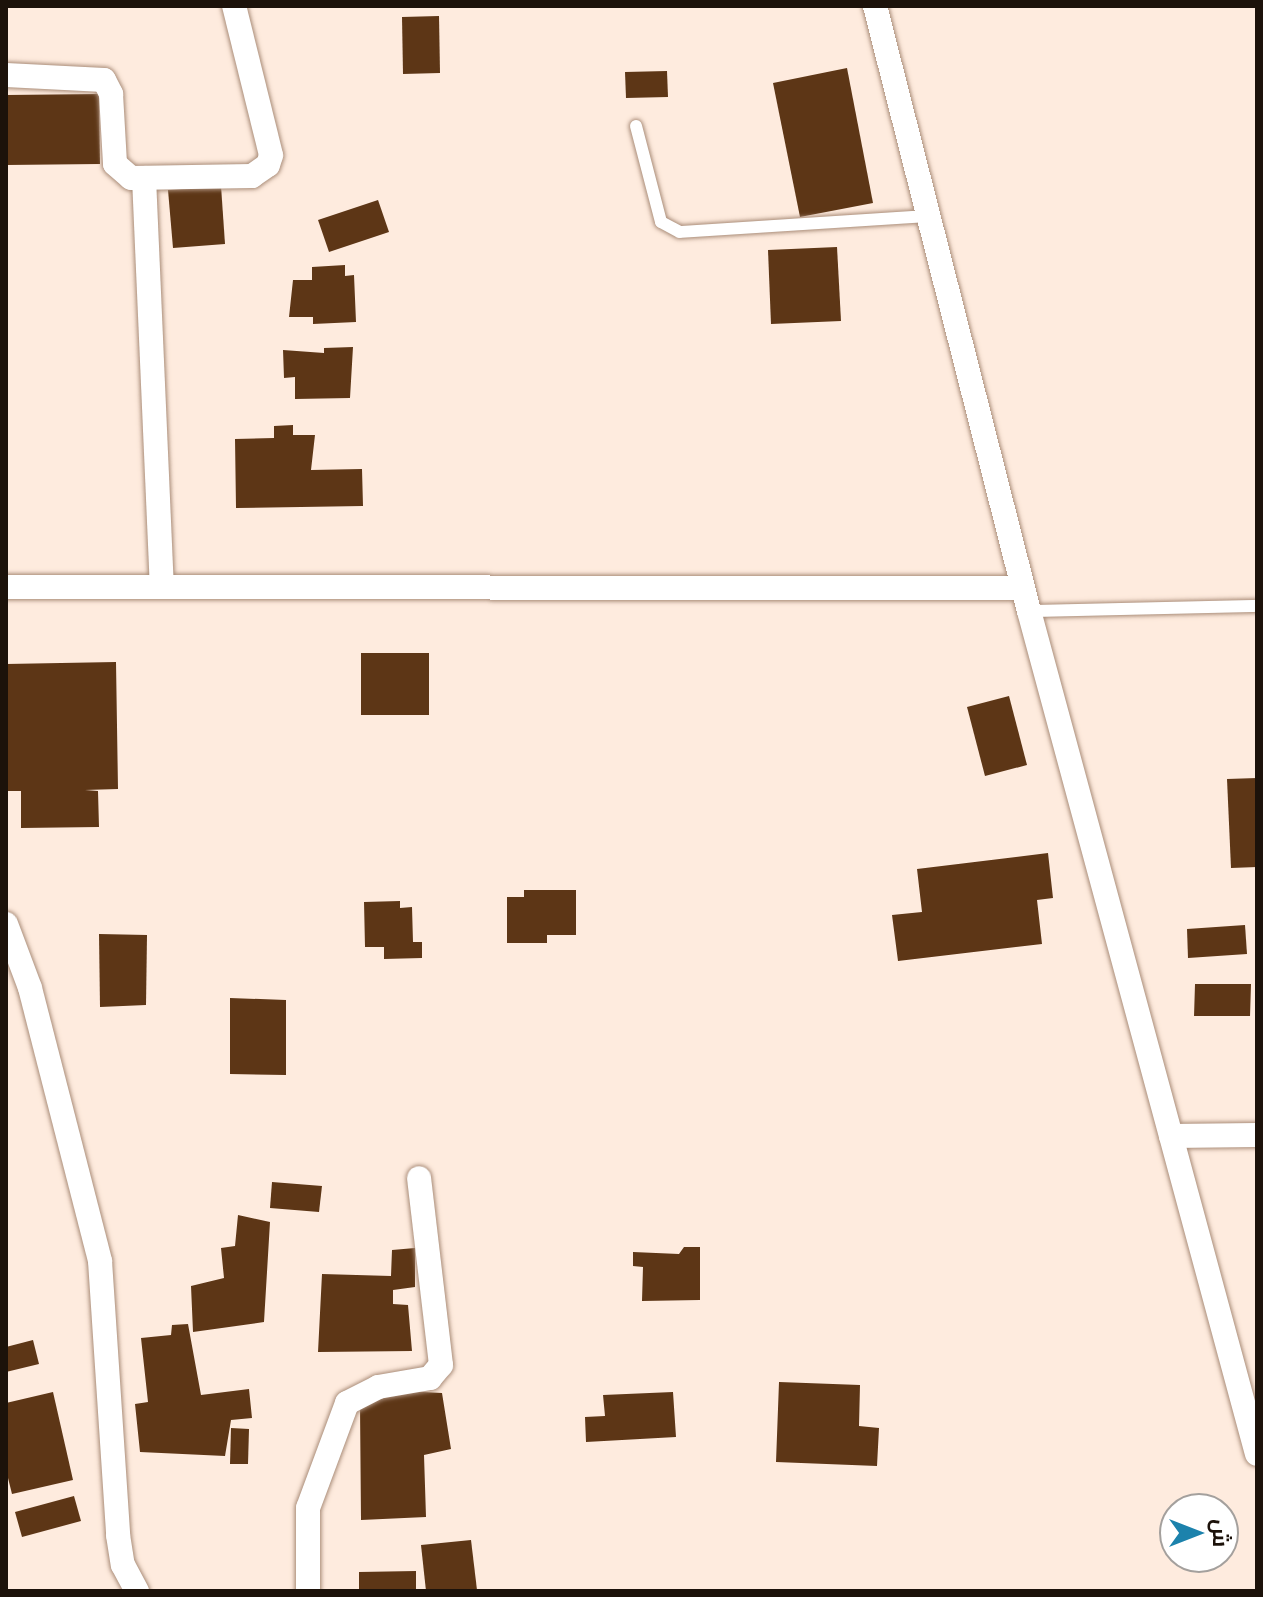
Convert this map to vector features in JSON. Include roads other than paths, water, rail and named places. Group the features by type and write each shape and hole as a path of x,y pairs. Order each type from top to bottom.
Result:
{"street":[{"path":"6,75 104,80 111,94 115,164 124,175 144,178 252,176 268,165 271,155 234,6"},
{"path":"875,6 1026,600 1171,1136 1252,1415 1257,1454"},
{"path":"144,178 162,586"},
{"path":"6,587 162,586 1026,600"},
{"path":"6,924 30,988 100,1261 118,1535 123,1565 137,1591"},
{"path":"1171,1136 1257,1135"},
{"path":"308,1591 308,1508 347,1403 378,1387 430,1378 441,1365 419,1178"}],"lane":[{"path":"636,126 661,222 680,232 929,216"},
{"path":"1026,600 1257,606"}]}
